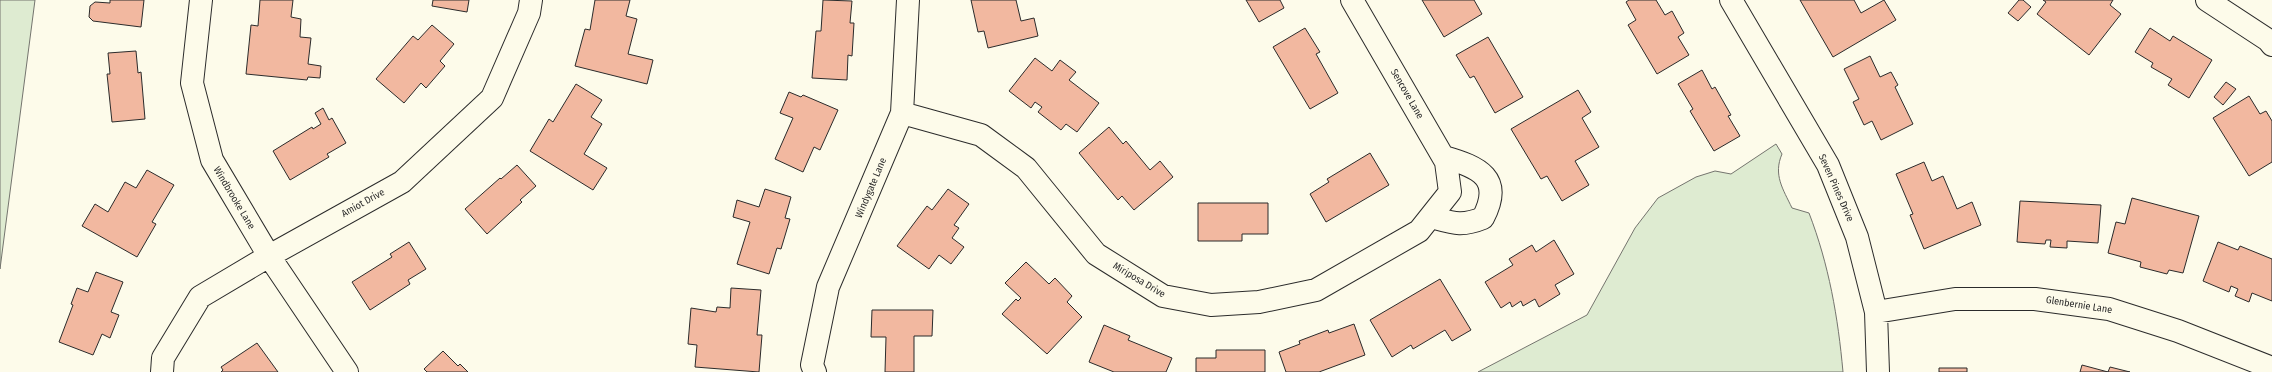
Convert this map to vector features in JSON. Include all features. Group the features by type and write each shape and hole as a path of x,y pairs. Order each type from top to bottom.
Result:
{"street":[{"name":"Windbrooke Lane","path":"200,0 192,83 212,160 269,256 347,372"},
{"name":"Amiot Drive","path":"162,372 163,358 200,297 269,256 402,182 492,98 529,13 531,0"},
{"name":"Windygate Lane","path":"815,372 812,365 828,287 902,113 908,0"},
{"name":"Sencove Lane","path":"1352,0 1444,157 1450,192"},
{"name":"Seven Pines Drive","path":"1731,0 1828,165 1857,237 1876,312 1878,372"},
{"path":"2207,0 2268,40 2272,45"},
{"name":"Miriposa Drive","path":"902,113 980,135 1026,168 1096,254 1163,296 1211,305 1259,302 1316,290 1419,231 1450,192"},
{"path":"1431,217 1452,223 1468,224 1483,218 1490,205 1489,182 1480,170 1444,157"},
{"name":"Glenbernie Lane","path":"1876,312 1955,299 2042,300 2109,309 2178,331 2272,368"}],"green space":[{"path":"0,0 35,0 0,269"},
{"path":"1776,144 1782,154 1778,169 1780,182 1792,208 1809,213 1822,252 1832,291 1843,372 1478,372 1587,315 1635,228 1658,198 1696,177 1715,171 1731,174"}],"building":[{"path":"110,0 144,0 141,27 93,21 89,17 90,6 95,2 110,3"},
{"path":"260,0 293,0 291,17 301,19 300,37 311,38 308,64 321,66 320,78 308,77 307,80 246,74 251,25 258,26"},
{"path":"433,0 469,0 467,12 432,6"},
{"path":"595,0 630,0 626,16 637,19 628,54 653,60 647,84 575,66 585,29 590,30"},
{"path":"823,0 852,1 850,23 854,23 852,56 848,55 847,80 812,78 816,31 821,31"},
{"path":"971,0 1016,0 1021,21 1034,18 1038,36 988,48 984,31 978,32"},
{"path":"1246,0 1280,0 1284,8 1259,22"},
{"path":"1422,0 1474,0 1482,14 1444,37"},
{"path":"1629,0 1656,0 1665,15 1672,11 1684,33 1678,37 1689,55 1657,74 1628,25 1636,20 1626,2"},
{"path":"1800,0 1854,0 1861,13 1884,0 1896,20 1833,57"},
{"path":"2019,0 2023,0 2031,7 2018,21 2008,13"},
{"path":"2043,0 2113,0 2110,5 2121,14 2089,55 2037,14 2046,2"},
{"path":"432,25 454,44 440,61 445,66 426,88 421,83 404,103 376,79 413,36 418,40"},
{"path":"1305,28 1320,52 1316,54 1338,93 1310,109 1273,47"},
{"path":"2150,28 2170,41 2173,36 2212,60 2189,98 2168,85 2172,79 2151,67 2153,63 2135,52"},
{"path":"1488,37 1523,97 1495,113 1474,76 1470,78 1456,55"},
{"path":"136,51 138,73 141,72 145,119 112,122 107,74 110,74 108,53"},
{"path":"1870,56 1880,77 1891,72 1898,85 1895,87 1913,124 1881,140 1872,121 1864,125 1853,102 1859,99 1844,69"},
{"path":"1035,58 1052,71 1060,60 1076,72 1069,80 1099,103 1077,132 1066,124 1061,130 1038,112 1042,107 1035,102 1031,108 1009,91"},
{"path":"1702,70 1712,89 1715,87 1731,115 1728,116 1740,136 1714,151 1690,111 1693,109 1678,84"},
{"path":"2226,82 2236,89 2223,105 2214,97"},
{"path":"576,84 602,100 591,117 602,124 584,154 607,168 593,190 530,151 549,119 553,122"},
{"path":"1578,90 1591,112 1582,118 1599,147 1575,161 1589,185 1562,201 1547,176 1541,179 1511,129"},
{"path":"789,92 801,97 803,95 838,110 820,150 814,147 803,172 775,159 793,118 780,113"},
{"path":"2249,96 2260,114 2266,111 2272,121 2272,162 2249,176 2213,118"},
{"path":"323,108 329,120 332,118 346,143 327,154 329,157 290,180 273,151 312,127 313,129 321,124 315,113"},
{"path":"1109,127 1123,144 1126,141 1150,170 1160,161 1173,177 1134,210 1122,196 1118,200 1079,153"},
{"path":"1370,153 1389,185 1326,222 1310,194 1329,182 1327,179"},
{"path":"1924,162 1932,181 1943,176 1957,209 1972,202 1981,225 1924,249 1910,215 1913,214 1896,174"},
{"path":"517,165 536,186 520,200 522,202 487,234 465,209"},
{"path":"147,170 174,185 152,222 156,224 137,257 82,226 95,204 108,212 125,182 136,188"},
{"path":"765,189 791,197 785,218 790,219 781,249 777,248 769,274 737,264 750,222 733,217 737,200 759,207"},
{"path":"948,189 969,204 954,225 959,228 952,238 964,247 951,264 939,255 929,269 897,246 927,206 932,210"},
{"path":"2132,198 2199,216 2183,273 2169,270 2167,274 2140,267 2141,262 2108,253 2116,222 2125,224"},
{"path":"2020,201 2101,205 2098,243 2067,241 2067,248 2050,247 2051,240 2046,240 2045,244 2017,242"},
{"path":"1198,203 1268,203 1268,234 1242,234 1242,241 1198,241"},
{"path":"1554,240 1574,274 1555,285 1560,294 1539,307 1535,299 1523,306 1521,301 1512,307 1510,302 1501,308 1485,282 1513,265 1509,259 1532,245 1536,252"},
{"path":"409,242 426,269 408,280 410,284 370,310 352,282 392,257 390,254"},
{"path":"2218,242 2238,250 2240,246 2272,259 2272,301 2252,293 2249,302 2235,296 2238,289 2231,286 2229,292 2203,281"},
{"path":"1026,262 1049,284 1055,278 1072,296 1067,302 1082,317 1047,354 1002,314 1016,299 1018,301 1021,298 1005,283"},
{"path":"96,272 123,282 111,312 119,315 110,338 102,334 93,355 59,342 73,305 71,304 77,288 88,292"},
{"path":"1440,279 1471,330 1452,341 1445,330 1413,349 1411,345 1392,357 1370,320"},
{"path":"731,288 761,290 757,335 762,335 759,372 695,367 697,345 688,344 691,308 716,312 717,307 730,308"},
{"path":"872,310 933,310 932,336 914,336 914,372 885,372 886,337 871,337"},
{"path":"1354,324 1365,355 1319,372 1286,372 1279,352 1300,344 1299,341 1328,330 1329,333"},
{"path":"1104,325 1130,336 1128,340 1172,358 1166,372 1114,372 1089,362"},
{"path":"257,343 278,372 221,372 223,370 221,367"},
{"path":"1216,350 1265,350 1265,372 1196,372 1196,358 1216,358"},
{"path":"443,351 458,366 460,364 468,372 427,372 424,369"},
{"path":"2082,365 2108,372 2080,372"},
{"path":"2110,367 2130,372 2108,372"},
{"path":"1939,368 1967,368 1967,372 1939,372"}]}
